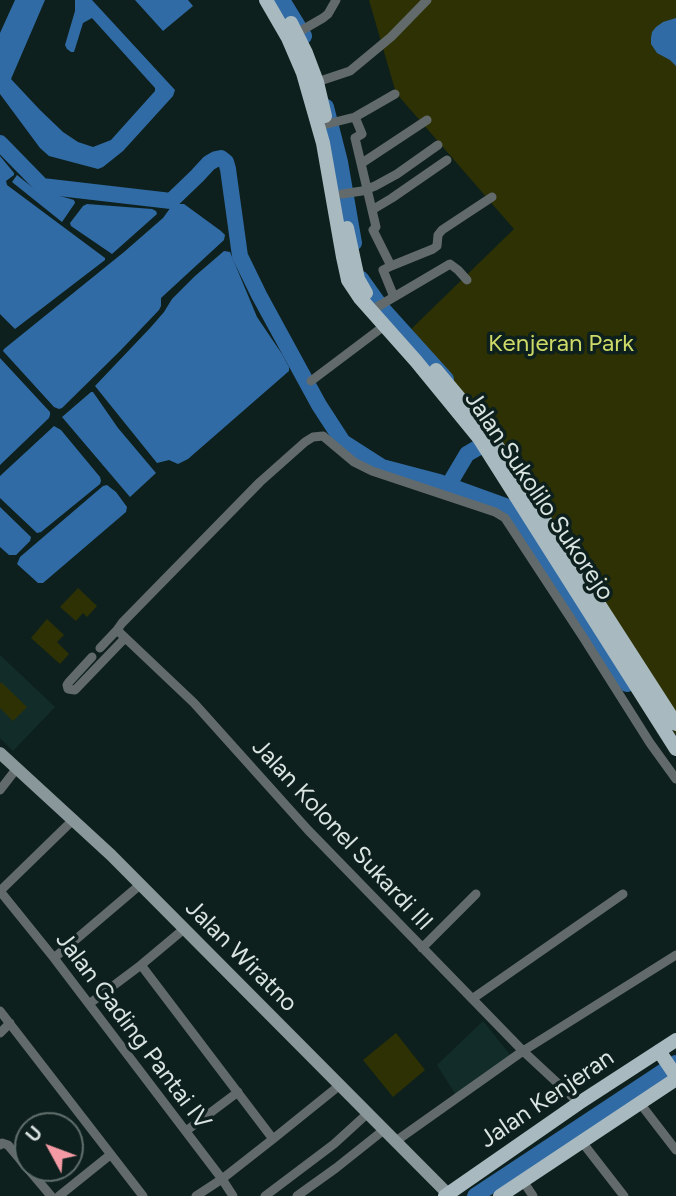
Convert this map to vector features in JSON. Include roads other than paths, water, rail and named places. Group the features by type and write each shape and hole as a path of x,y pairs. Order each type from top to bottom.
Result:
{"main road":[{"name":"Jalan Sukolilo Sukorejo","path":"266,0 298,32"},
{"name":"Jalan Sukolilo Sukorejo","path":"276,0 298,32 315,78 346,193 358,279 363,296 380,305 430,363 484,435 676,749"},
{"name":"Jalan Sukolilo Sukorejo","path":"328,124 329,170 348,280 384,326 484,435"},
{"name":"Jalan Sukolilo Sukorejo","path":"503,466 676,724"},
{"name":"Jalan Wiratno","path":"0,753 141,884 385,1129 446,1195"},
{"name":"Jalan Kenjeran","path":"446,1195 676,1040"},
{"path":"499,1196 676,1077 659,1052"}],"street":[{"path":"298,32 328,14 336,0"},
{"path":"315,78 350,71 391,37 427,0"},
{"path":"328,124 355,117 395,94"},
{"path":"355,117 362,135 355,138 376,227 373,230 391,266"},
{"path":"362,163 427,120"},
{"path":"346,193 368,189 397,174 438,145"},
{"path":"372,210 447,160"},
{"path":"394,297 383,270 433,249 437,246 438,235 442,230 492,197"},
{"path":"380,305 450,264 467,280"},
{"path":"312,381 384,326"},
{"path":"100,648 260,482 305,443 318,436 326,438 354,462 372,471 495,512 505,519 676,779"},
{"name":"Jalan Kolonel Sukardi III","path":"117,630 194,703 308,830 523,1051 579,1103"},
{"path":"92,657 69,682 68,689 75,690 125,638"},
{"path":"0,790 17,768"},
{"path":"0,891 74,819"},
{"path":"54,958 141,884"},
{"name":"Jalan Gading Pantai IV","path":"0,891 54,958 233,1196"},
{"path":"422,948 476,894"},
{"path":"472,999 623,894"},
{"path":"89,1004 184,929"},
{"path":"396,1141 523,1051 676,955"},
{"path":"141,965 273,1139"},
{"path":"0,1011 142,1196"},
{"path":"0,1032 10,1023"},
{"path":"196,1196 222,1179 340,1085"},
{"path":"186,1131 237,1092"},
{"path":"639,1102 676,1150"},
{"path":"265,1196 334,1144 368,1113"},
{"path":"298,1196 385,1129"},
{"path":"582,1142 624,1196"},
{"path":"0,1145 8,1145 51,1196"},
{"path":"59,1196 110,1155"},
{"path":"523,1181 533,1196"}],"water":[{"path":"15,0 45,0 11,79 63,132 78,142 93,147 111,140 155,88 92,18 83,23 74,52 67,49 65,45 75,11 75,0 92,0 175,90 173,96 123,151 103,167 98,169 49,156 40,148 0,94 0,33"},
{"path":"135,0 188,0 193,6 163,31"},
{"path":"676,18 676,66 657,53 651,44 651,38 656,27"},
{"path":"0,156 14,173 6,181 7,185 105,258 15,329 0,314"},
{"path":"17,175 32,187 74,200 75,203 62,222 12,182"},
{"path":"87,204 152,209 157,214 112,254 71,226 70,223"},
{"path":"184,204 221,231 225,235 224,240 161,298 159,310 62,408 54,407 4,349 124,252 163,218 171,207"},
{"path":"224,251 230,252 257,317 282,354 289,371 188,459 178,464 169,460 157,463 95,386 151,327 172,299"},
{"path":"0,358 50,415 0,465"},
{"path":"91,392 156,473 130,497 62,417"},
{"path":"54,426 61,430 101,481 37,533 0,498 0,476"},
{"path":"107,485 127,507 126,512 43,583 38,583 17,564 20,557"},
{"path":"0,507 31,537 16,555 9,555 0,547"}],"waterway":[{"path":"282,0 304,36"},
{"path":"326,107 340,162 354,243"},
{"path":"0,143 42,186 171,201 209,163 221,158 226,162 240,256 319,405 343,442 382,467 439,482 511,508 627,684"},
{"path":"361,279 381,307 446,379"},
{"path":"448,486 467,454 493,439"},
{"path":"475,1196 676,1063"}],"park label":[{"name":"Kenjeran Park","path":"561,344"}]}
